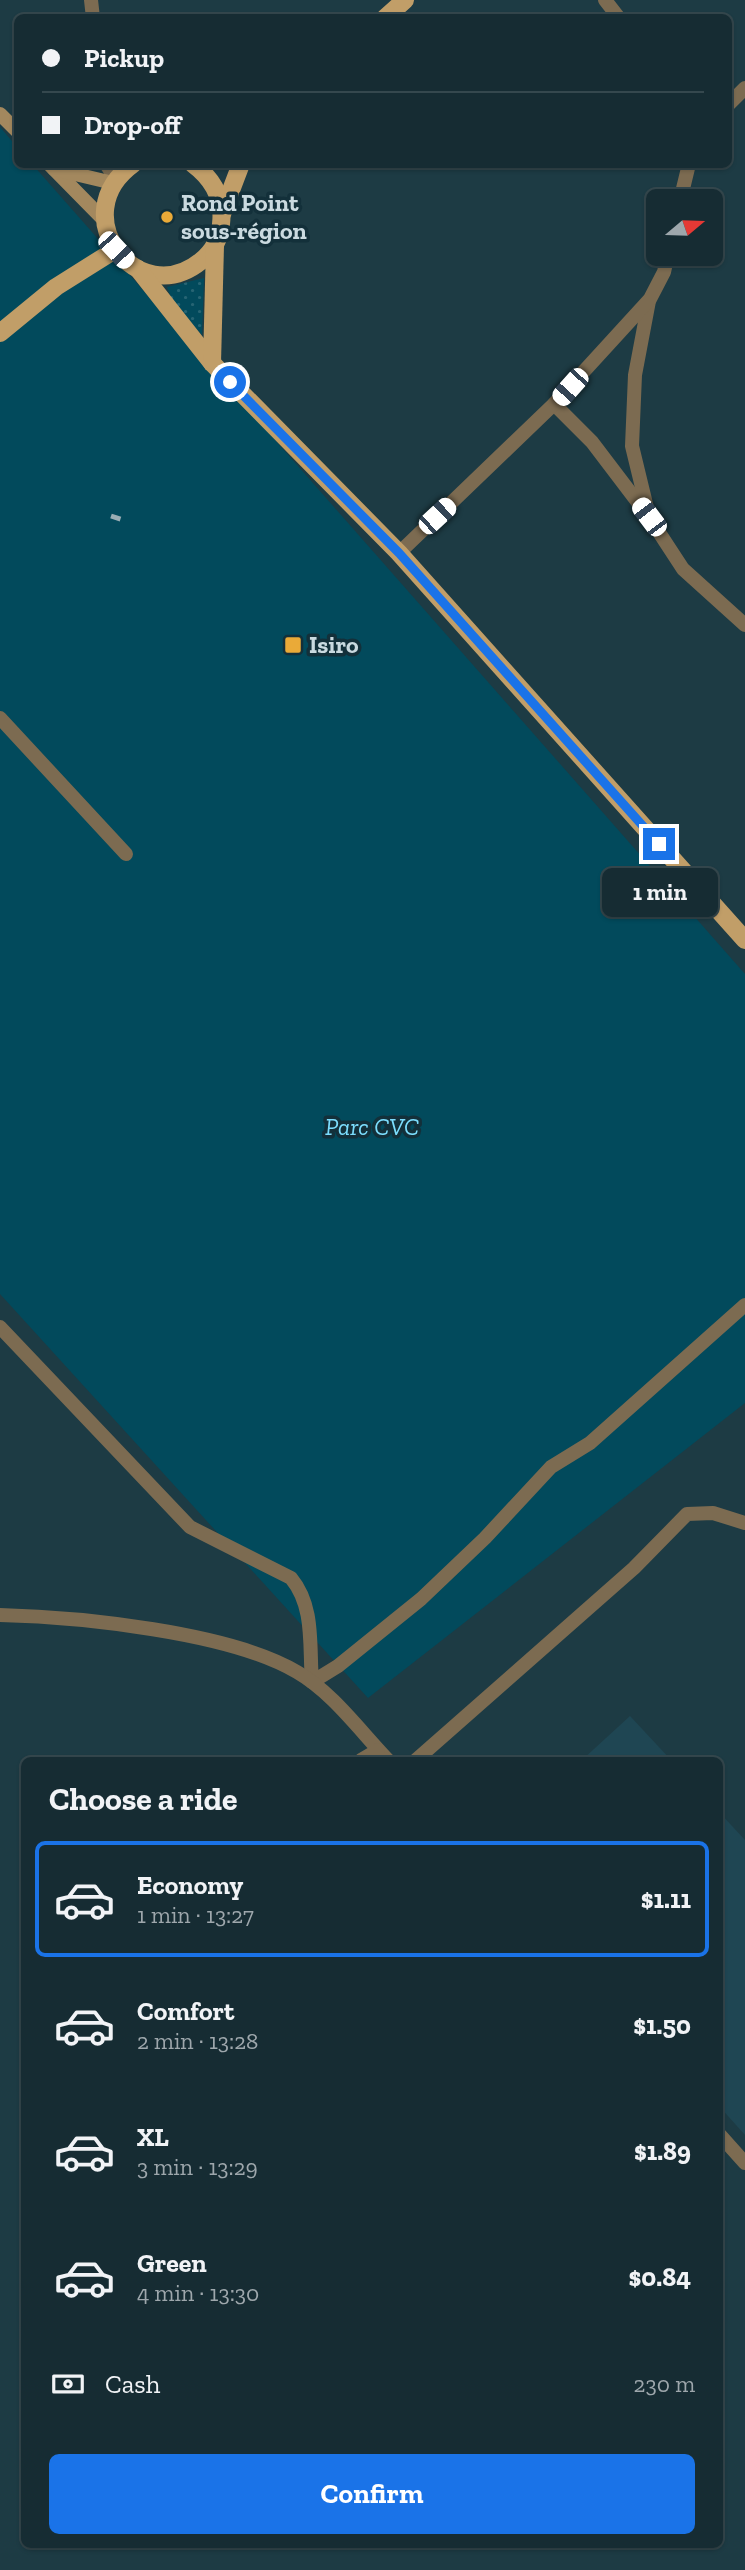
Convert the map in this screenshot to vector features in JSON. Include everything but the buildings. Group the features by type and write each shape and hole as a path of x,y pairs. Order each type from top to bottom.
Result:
{"main road":[{"path":"390,14 405,0"},
{"path":"0,114 14,128"},
{"path":"52,168 104,221 116,250 138,269 212,363 399,553 745,940"},
{"path":"56,168 115,181"},
{"path":"104,221 106,202 115,181 129,168"},
{"path":"197,168 214,186 222,214"},
{"path":"212,363 215,245 222,214 239,168"},
{"path":"138,269 167,275 181,272 200,261 215,245"},
{"path":"0,333 57,287 116,250"}],"street":[{"path":"605,0 616,14"},
{"path":"732,101 745,88"},
{"path":"108,168 115,181"},
{"path":"683,189 688,168"},
{"path":"399,553 554,404 650,299 665,266"},
{"path":"649,517 632,446 635,375 650,299"},
{"path":"554,404 592,442 649,517 683,569 745,625"},
{"path":"0,718 126,853"},
{"path":"312,1682 338,1666 421,1599 485,1538 551,1467 590,1443 745,1305"},
{"path":"0,1327 190,1527 291,1578 302,1591 309,1616 312,1682"},
{"path":"419,1757 634,1568 687,1514 713,1513 745,1523"},
{"path":"0,1615 85,1621 189,1637 274,1660 312,1682 383,1755"},
{"path":"723,2138 745,2163"}],"shaded area":[{"path":"630,1716 668,1757 585,1757"},
{"path":"723,1816 745,1840 745,2135 723,2110"}],"green space":[{"name":"Parc CVC","path":"0,127 14,143 14,168 36,168 745,974 745,1403 368,1698 0,1294"},
{"path":"204,278 202,335 173,303 167,287"}],"railway":[{"path":"111,516 123,520"}],"place":[{"name":"Rond Point sous-région","path":"167,217"},
{"name":"Isiro","path":"293,645"}],"route":[{"path":"230,382 399,553 659,844"}]}
